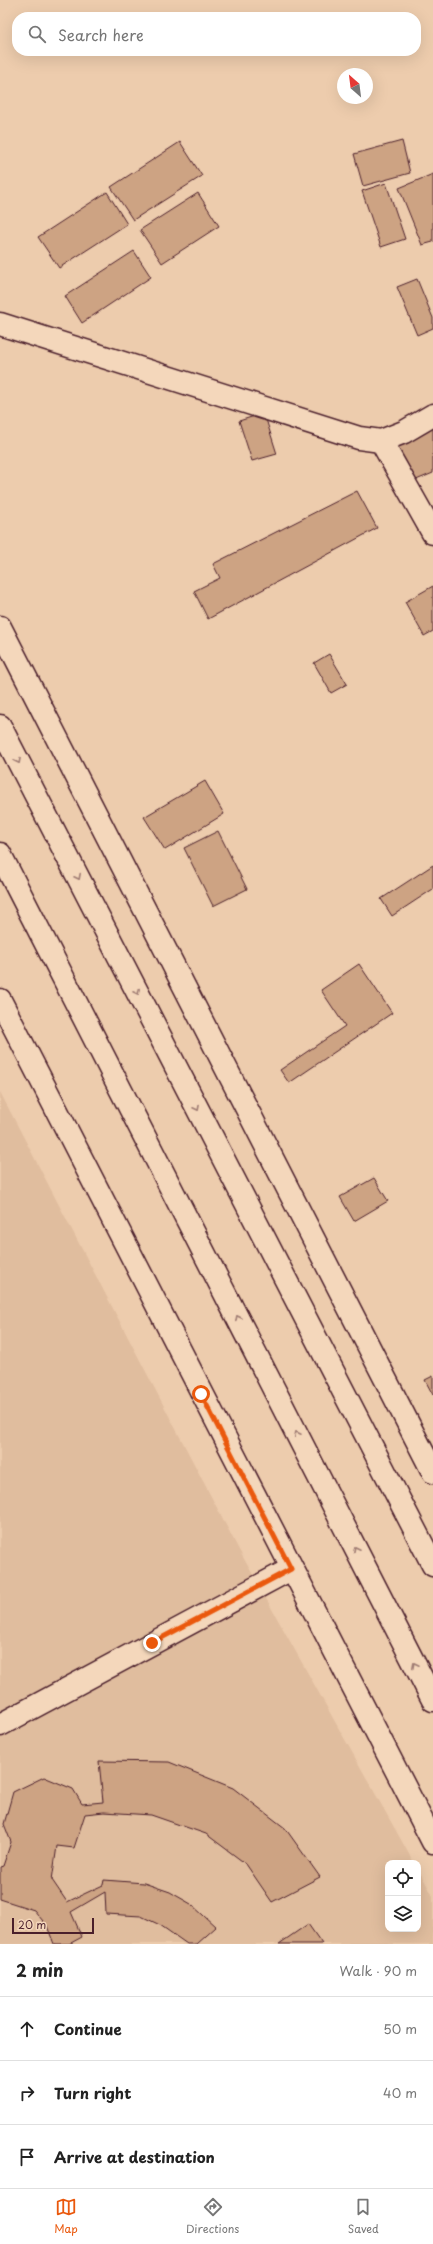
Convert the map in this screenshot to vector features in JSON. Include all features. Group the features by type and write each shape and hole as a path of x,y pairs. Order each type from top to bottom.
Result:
{"street":[{"path":"0,324 359,438 381,441 404,432 433,415"},
{"path":"381,441 433,533"},
{"path":"0,627 433,1472"},
{"path":"0,726 433,1565"},
{"path":"0,854 433,1700"},
{"path":"0,1000 291,1569 433,1842"},
{"path":"0,1725 291,1569"}],"shaded area":[{"path":"0,1092 239,1550 412,1860 385,1860 385,1932 421,1932 421,1874 433,1896 433,1944 0,1944"}],"building":[{"path":"402,141 410,173 363,186 354,154"},
{"path":"180,142 202,176 133,220 111,187"},
{"path":"433,174 433,242 422,245 399,188"},
{"path":"386,183 405,239 381,247 362,191"},
{"path":"107,192 127,224 59,268 38,237"},
{"path":"198,193 219,226 162,263 140,230"},
{"path":"134,251 151,277 82,323 65,296"},
{"path":"417,279 433,318 433,328 417,335 397,287"},
{"path":"264,413 277,454 252,461 239,421"},
{"path":"433,422 433,473 409,483 391,446"},
{"path":"357,491 377,528 208,619 194,591 220,578 213,564"},
{"path":"433,586 433,631 424,636 405,602"},
{"path":"329,654 347,684 331,693 314,663"},
{"path":"205,781 224,814 165,850 144,817"},
{"path":"218,831 247,889 213,906 184,848"},
{"path":"433,865 433,889 392,916 381,899"},
{"path":"359,964 392,1013 289,1083 280,1070 345,1026 321,990"},
{"path":"374,1178 388,1201 354,1221 340,1197"},
{"path":"433,1376 433,1395 425,1380"},
{"path":"99,1761 169,1762 233,1788 285,1828 320,1877 272,1902 246,1864 206,1834 151,1815 104,1812 85,1814 74,1848 57,1846 52,1880 67,1902 103,1885 104,1880 144,1883 170,1892 191,1904 216,1927 197,1944 187,1944 160,1925 141,1916 106,1914 105,1892 71,1912 82,1937 69,1944 54,1944 47,1926 34,1910 0,1899 0,1867 3,1866 11,1842 4,1824 13,1792 44,1777 73,1789 82,1804 103,1802"},
{"path":"308,1924 322,1944 279,1944"}],"route":[{"path":"152,1643 291,1569 201,1394"}]}
